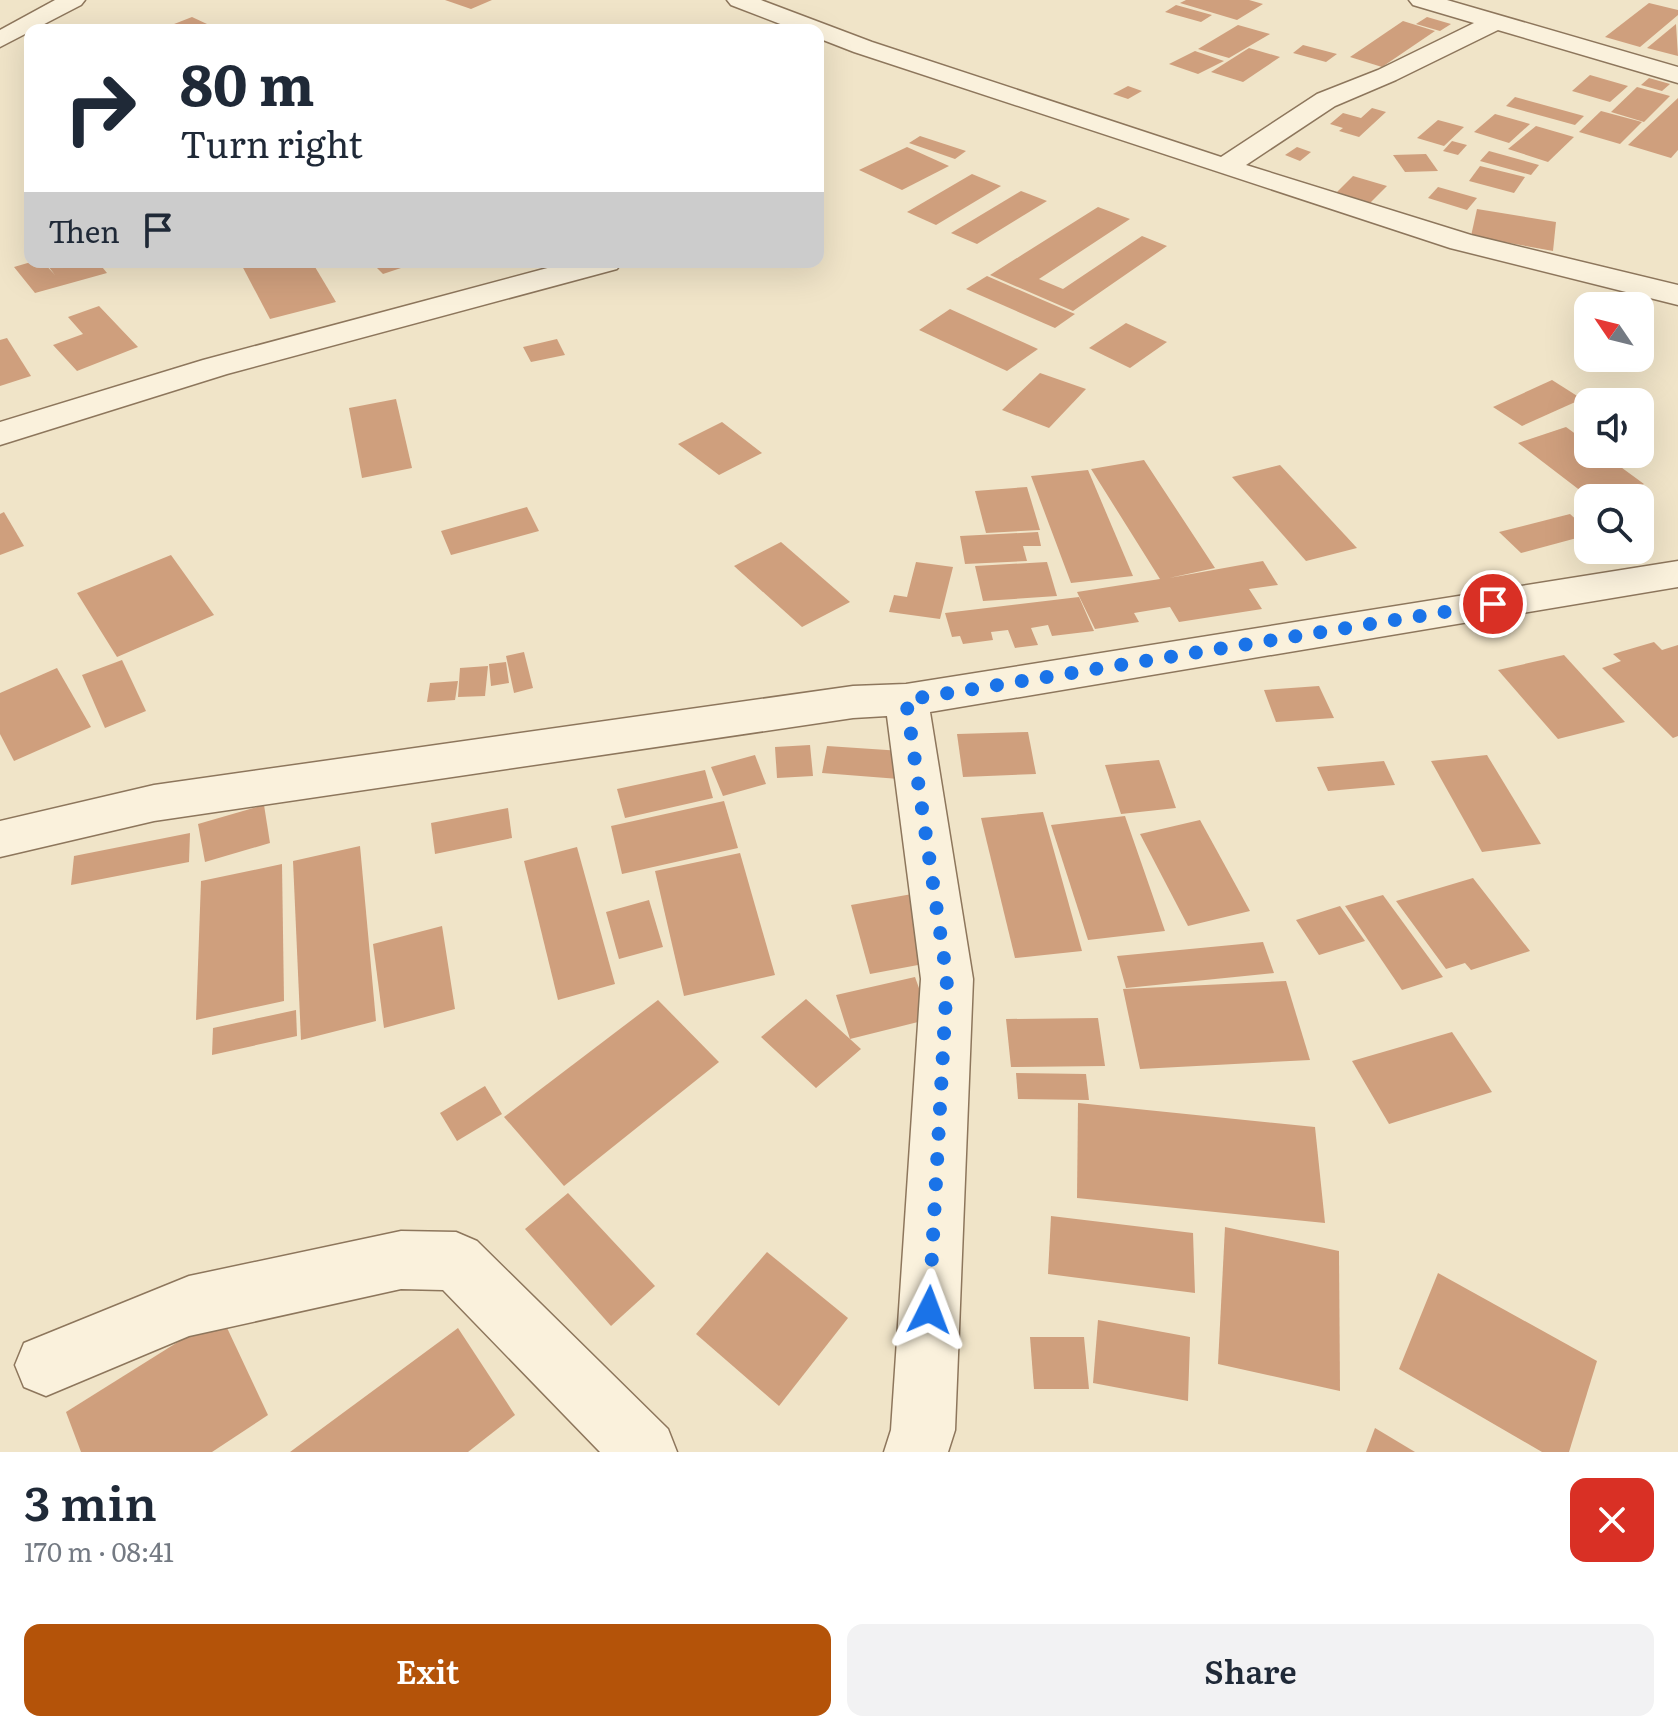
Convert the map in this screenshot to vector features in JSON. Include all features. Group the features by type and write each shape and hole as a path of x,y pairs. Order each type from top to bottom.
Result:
{"street":[{"path":"36,24 73,0"},
{"path":"739,0 802,24"},
{"path":"1421,0 1678,75"},
{"path":"1224,167 1326,100 1387,75 1494,23"},
{"path":"0,40 24,29"},
{"path":"824,32 1224,167 1461,242 1678,295"},
{"path":"0,434 215,367 584,268"},
{"path":"0,839 169,801 853,702 906,700 1678,574"},
{"path":"906,700 947,979 923,1430 916,1452"},
{"path":"46,1365 189,1306 401,1260 456,1261 645,1452"}],"building":[{"path":"445,0 492,0 471,9"},
{"path":"1186,0 1249,0 1263,4 1237,20 1180,3"},
{"path":"1649,3 1678,10 1678,15 1640,47 1605,37"},
{"path":"1176,5 1212,15 1201,22 1165,12"},
{"path":"192,17 207,24 174,24"},
{"path":"1427,17 1451,24 1440,31 1416,24"},
{"path":"1403,21 1435,31 1382,67 1350,57"},
{"path":"1676,24 1678,56 1647,48"},
{"path":"1238,25 1270,34 1229,58 1198,49"},
{"path":"1303,45 1337,54 1326,62 1293,53"},
{"path":"1249,48 1280,57 1243,82 1211,72"},
{"path":"1195,51 1224,61 1198,74 1169,64"},
{"path":"1590,75 1628,86 1610,102 1572,91"},
{"path":"1649,78 1670,84 1662,91 1641,85"},
{"path":"1128,86 1142,91 1128,99 1113,94"},
{"path":"1637,87 1670,96 1644,122 1611,112"},
{"path":"1515,97 1584,116 1575,125 1506,106"},
{"path":"1678,98 1678,150 1671,158 1628,145"},
{"path":"1372,108 1386,112 1359,137 1339,131 1343,128 1330,124 1343,113 1361,118"},
{"path":"1601,111 1642,122 1620,144 1579,132"},
{"path":"1495,114 1530,124 1509,143 1474,132"},
{"path":"1438,120 1464,127 1444,146 1417,138"},
{"path":"1536,126 1574,137 1548,162 1508,149"},
{"path":"920,136 966,151 955,159 909,143"},
{"path":"1452,141 1467,145 1458,155 1443,151"},
{"path":"907,147 949,166 902,190 859,170"},
{"path":"1297,147 1311,152 1300,161 1285,155"},
{"path":"1489,151 1539,165 1531,175 1480,161"},
{"path":"1426,154 1438,171 1405,172 1393,155"},
{"path":"1480,166 1525,177 1514,193 1469,181"},
{"path":"972,174 1001,186 936,225 907,212"},
{"path":"1353,176 1387,186 1368,205 1334,195"},
{"path":"1438,187 1477,198 1467,210 1428,198"},
{"path":"1021,191 1047,201 977,244 951,233"},
{"path":"1098,207 1130,219 1039,279 1063,289 1142,236 1167,246 1073,311 990,275"},
{"path":"1477,209 1556,222 1553,251 1471,236"},
{"path":"24,264 24,268 49,268 55,275 50,268 103,268 107,273 35,293 14,267"},
{"path":"243,268 316,268 336,302 270,319"},
{"path":"377,268 401,268 383,274"},
{"path":"987,276 1075,314 1055,328 966,289"},
{"path":"99,306 138,347 77,371 53,345 83,334 68,317"},
{"path":"950,309 1038,349 1007,371 919,330"},
{"path":"1126,323 1167,342 1130,368 1089,348"},
{"path":"7,338 31,376 0,386 0,340"},
{"path":"557,339 565,355 531,362 523,347"},
{"path":"1040,373 1086,389 1049,428 1002,410"},
{"path":"1552,380 1574,394 1574,403 1522,426 1493,407"},
{"path":"396,399 412,468 362,478 349,408"},
{"path":"722,422 762,453 719,475 678,444"},
{"path":"1566,427 1574,433 1574,468 1622,468 1644,484 1574,486 1518,443"},
{"path":"1144,460 1215,568 1169,578 1263,561 1278,585 1249,589 1262,609 1179,622 1170,607 1134,613 1139,622 1095,629 1077,592 1160,579 1091,469"},
{"path":"1280,465 1357,548 1306,561 1232,477"},
{"path":"1088,470 1133,576 1071,583 1031,476"},
{"path":"1027,487 1040,530 986,533 975,491"},
{"path":"527,507 539,531 451,555 441,531"},
{"path":"4,512 24,546 0,555 0,514"},
{"path":"1570,514 1574,518 1574,539 1521,553 1499,532"},
{"path":"1038,532 1041,546 1023,546 1027,561 965,564 960,536"},
{"path":"781,542 850,602 802,627 734,566"},
{"path":"171,555 214,615 117,657 77,593"},
{"path":"916,562 953,567 940,619 889,612 894,595 907,597"},
{"path":"1047,562 1057,596 983,601 975,566"},
{"path":"1079,597 1094,631 1052,636 1048,625 1031,628 1038,645 1015,648 1008,630 991,632 993,640 963,644 960,636 952,637 945,613"},
{"path":"1654,642 1662,650 1678,645 1678,736 1673,738 1602,668 1621,661 1613,654"},
{"path":"524,652 533,688 514,693 506,656"},
{"path":"1564,655 1625,722 1558,739 1498,670"},
{"path":"122,660 146,711 105,728 82,675"},
{"path":"506,662 509,683 491,686 489,664"},
{"path":"488,666 485,696 458,697 460,668"},
{"path":"57,668 91,727 14,761 0,734 0,693"},
{"path":"458,681 455,700 427,702 430,683"},
{"path":"1319,686 1334,718 1276,722 1264,690"},
{"path":"1028,732 1036,774 963,777 957,734"},
{"path":"810,745 813,776 777,778 775,747"},
{"path":"827,746 902,751 899,779 822,773"},
{"path":"755,755 766,784 723,796 711,767"},
{"path":"1487,755 1541,844 1482,852 1431,761"},
{"path":"1159,760 1176,808 1121,814 1105,765"},
{"path":"1384,761 1395,785 1328,791 1317,767"},
{"path":"705,770 713,798 625,818 617,789"},
{"path":"724,801 738,848 622,874 611,826"},
{"path":"264,805 270,843 205,862 198,824"},
{"path":"508,808 512,838 435,854 431,823"},
{"path":"1043,812 1082,951 1015,958 981,818"},
{"path":"1125,816 1165,931 1088,940 1051,825"},
{"path":"1200,820 1250,911 1188,926 1140,834"},
{"path":"190,833 189,862 71,885 74,856"},
{"path":"360,846 376,1021 301,1040 293,861"},
{"path":"577,847 615,984 558,1000 524,861"},
{"path":"740,853 775,975 684,996 655,871"},
{"path":"282,864 284,1001 196,1020 201,881"},
{"path":"1473,878 1530,951 1471,970 1465,963 1446,969 1396,901"},
{"path":"912,894 934,962 870,974 851,905"},
{"path":"1383,895 1443,977 1402,990 1345,906"},
{"path":"649,900 663,947 619,959 606,912"},
{"path":"1340,906 1365,941 1319,955 1296,920"},
{"path":"442,926 455,1009 384,1028 373,944"},
{"path":"1263,942 1274,973 1126,988 1117,956"},
{"path":"915,977 930,1019 850,1039 836,995"},
{"path":"1286,981 1310,1060 1140,1069 1123,989"},
{"path":"806,999 861,1049 816,1088 761,1037"},
{"path":"658,1000 719,1062 564,1186 504,1117"},
{"path":"296,1010 297,1036 212,1055 213,1028"},
{"path":"1098,1018 1105,1066 1011,1067 1006,1019"},
{"path":"1452,1032 1492,1092 1389,1124 1352,1061"},
{"path":"1016,1073 1086,1074 1089,1100 1018,1099"},
{"path":"485,1086 502,1114 457,1141 440,1113"},
{"path":"1078,1103 1315,1127 1325,1223 1077,1198"},
{"path":"568,1193 655,1286 611,1326 525,1229"},
{"path":"1051,1216 1193,1233 1195,1293 1048,1274"},
{"path":"1225,1227 1339,1251 1340,1391 1218,1364"},
{"path":"767,1252 848,1318 779,1406 696,1334"},
{"path":"1438,1273 1597,1361 1569,1452 1542,1452 1399,1369"},
{"path":"221,1315 268,1415 212,1452 81,1452 66,1412"},
{"path":"1098,1320 1190,1337 1188,1401 1093,1383"},
{"path":"458,1328 515,1415 468,1452 290,1452"},
{"path":"1030,1337 1084,1337 1089,1389 1034,1389"},
{"path":"1375,1428 1415,1452 1366,1452"}],"route":[{"path":"929,1310 947,979 906,700 1493,604"}]}
